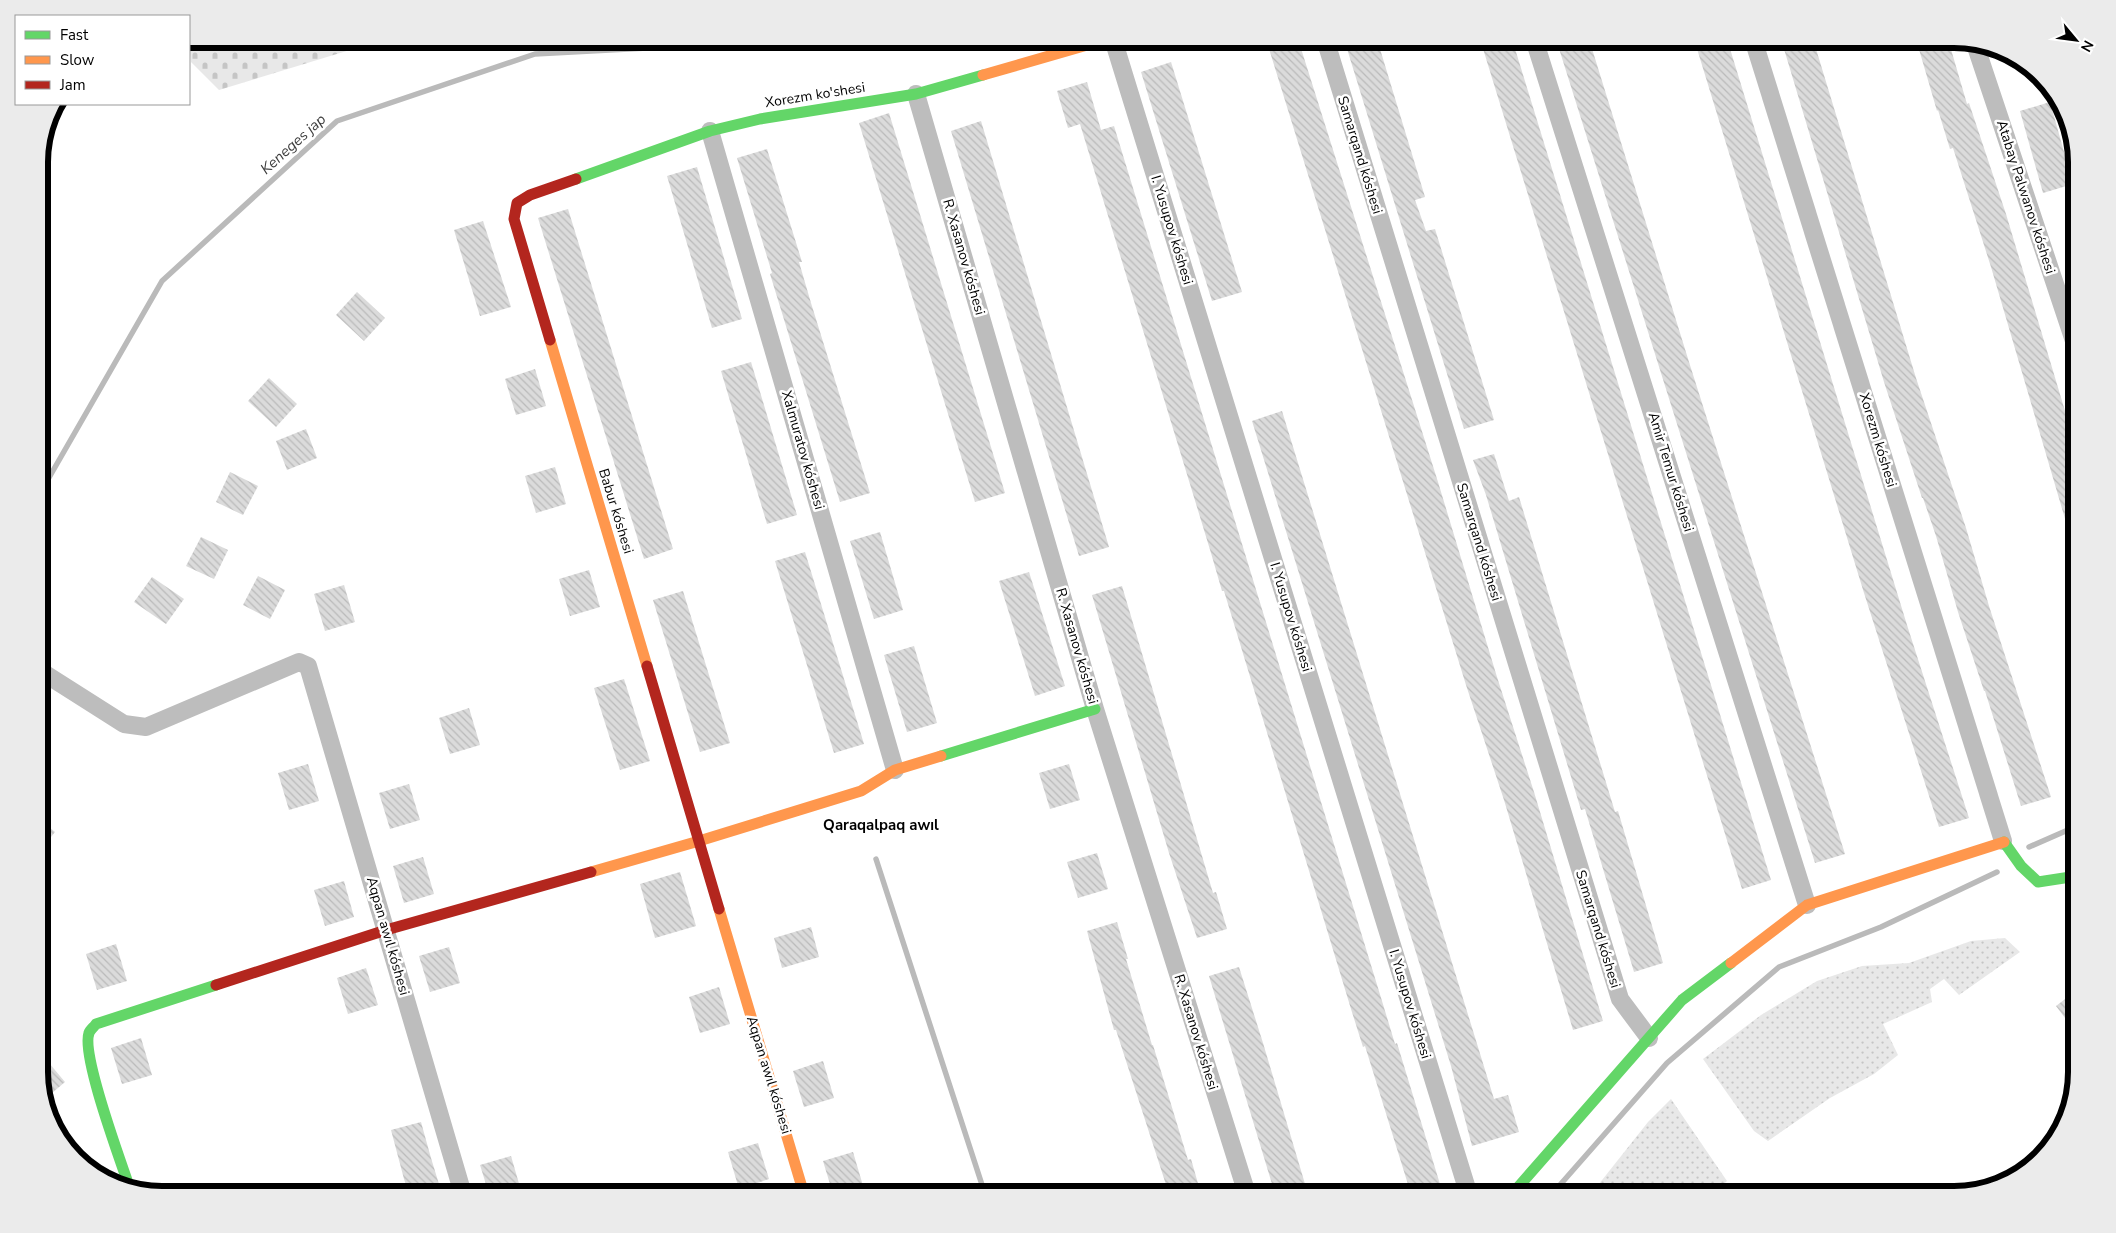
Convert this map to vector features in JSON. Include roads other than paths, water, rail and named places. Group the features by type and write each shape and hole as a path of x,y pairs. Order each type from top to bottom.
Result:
{"street":[{"name":"Xorezm ko'shesi","path":"530,195 710,130 760,119 916,94 1077,48"},
{"name":"I. Yusupov kóshesi","path":"1116,48 1466,1186"},
{"name":"Samarqand kóshesi","path":"1328,48 1620,999 1649,1038"},
{"name":"Amir Temur kóshesi","path":"1537,48 1807,905"},
{"name":"Xorezm kóshesi","path":"1756,48 2003,841"},
{"name":"Atabay Palwanov kóshesi","path":"1977,49 2068,323"},
{"name":"R. Xasanov kóshesi","path":"916,94 1095,709 1244,1186"},
{"name":"Xalmuratov kóshesi","path":"710,130 895,770"},
{"name":"Babur kóshesi","path":"530,195 517,204 514,219 699,842"},
{"name":"Aqpan awıl kóshesi","path":"48,676 124,724 146,727 299,662 308,666 461,1186"},
{"path":"127,1180 96,1085 88,1042 89,1032 96,1024 386,930 699,842 861,791 895,770 1095,709"},
{"path":"1519,1186 1682,1000 1807,905 2003,841 2021,866 2038,882 2068,877"},
{"name":"Aqpan awıl kóshesi","path":"699,842 802,1186"}],"waterway":[{"name":"Keneges jap","path":"48,479 162,281 337,121 535,54 648,48"},
{"path":"2029,847 2068,830"},
{"path":"876,859 982,1186"},
{"path":"1559,1186 1667,1063 1779,967 1881,927 1997,872"}],"district":[{"name":"Qaraqalpaq awıl","path":"881,825"}]}
